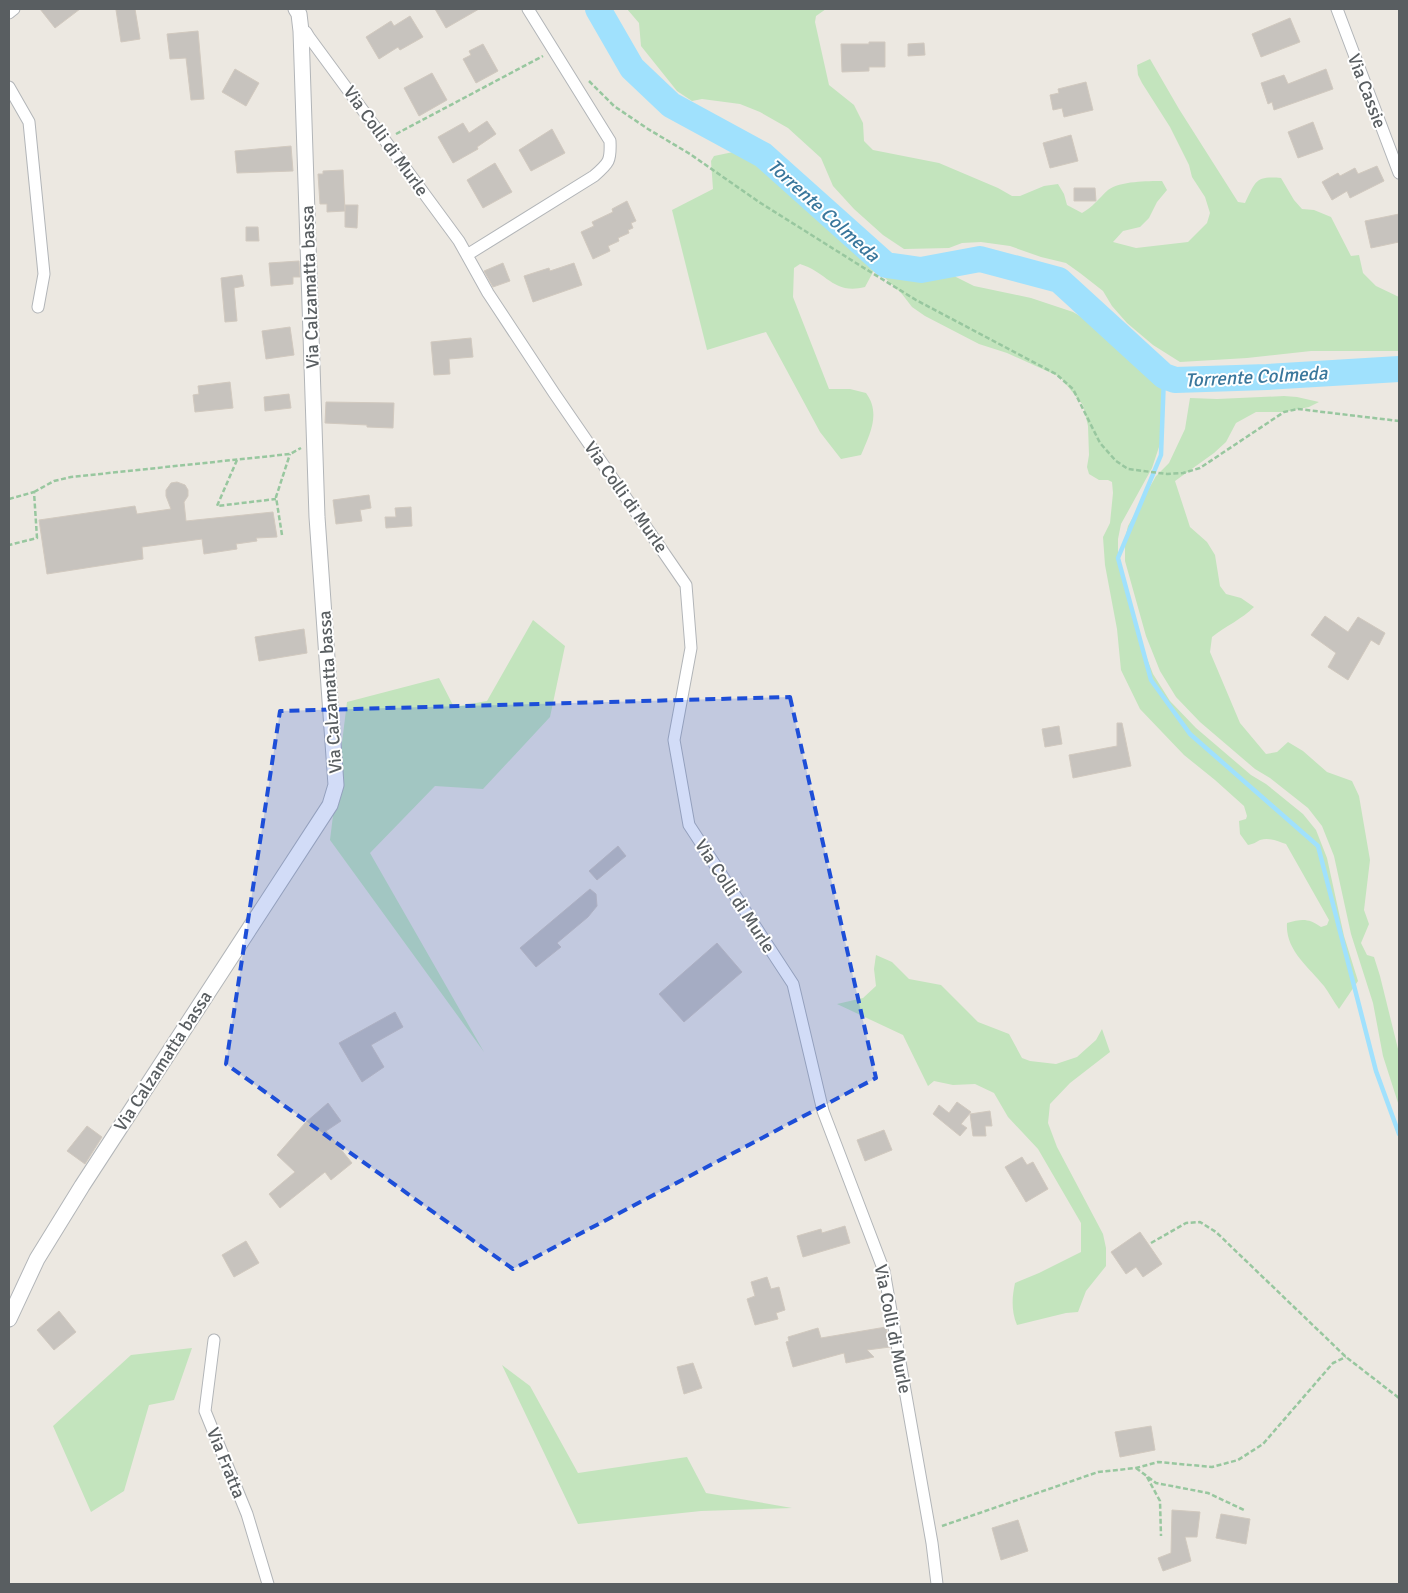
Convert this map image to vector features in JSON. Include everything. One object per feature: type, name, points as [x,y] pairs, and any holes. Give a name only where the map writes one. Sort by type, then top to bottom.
[{"type":"street","points":[[9,13],[14,9]]},
{"type":"street","name":"Via Calzamatta bassa","points":[[9,1319],[37,1259],[82,1186],[330,805],[336,785],[317,517],[301,31],[299,14],[296,9]]},
{"type":"street","points":[[467,255],[594,176],[604,167],[610,157],[610,141],[528,9]]},
{"type":"street","name":"Via Cassie","points":[[1337,9],[1399,173]]},
{"type":"street","name":"Via Colli di Murle","points":[[301,31],[306,32],[459,241],[488,293],[686,586],[692,648],[674,740],[689,825],[793,984],[824,1111],[884,1271],[930,1530],[937,1584]]},
{"type":"street","points":[[9,87],[28,122],[44,274],[38,307]]},
{"type":"street","name":"Via Fratta","points":[[214,1340],[205,1412],[247,1514],[268,1584]]},
{"type":"path","points":[[385,140],[553,51]]},
{"type":"path","points":[[583,75],[614,106],[690,154],[759,202],[916,300],[1056,374],[1074,389],[1100,443],[1116,461],[1128,468],[1167,474],[1183,473],[1200,468],[1284,412],[1298,409],[1399,421]]},
{"type":"path","points":[[9,499],[34,492],[54,481],[71,477],[290,454],[315,439]]},
{"type":"path","points":[[282,535],[276,499],[290,454]]},
{"type":"path","points":[[237,460],[217,506],[276,499]]},
{"type":"path","points":[[9,545],[38,538],[34,492]]},
{"type":"path","points":[[1151,1242],[1186,1223],[1200,1222],[1216,1232],[1346,1357],[1399,1398]]},
{"type":"path","points":[[930,1530],[1098,1472],[1136,1468],[1158,1462],[1212,1467],[1238,1460],[1263,1444],[1333,1363],[1346,1357]]},
{"type":"path","points":[[1136,1468],[1156,1483],[1208,1493],[1244,1510]]},
{"type":"path","points":[[1147,1476],[1160,1501],[1161,1536]]},
{"type":"highlighted area","points":[[790,697],[876,1078],[513,1269],[226,1064],[280,711]]},
{"type":"green space","points":[[627,9],[826,9],[816,16],[815,22],[829,85],[854,105],[863,123],[864,141],[873,150],[939,163],[998,188],[1012,196],[1020,196],[1044,186],[1058,184],[1064,194],[1067,205],[1082,213],[1113,187],[1134,182],[1162,181],[1167,190],[1157,202],[1149,218],[1140,227],[1123,231],[1113,242],[1136,248],[1188,242],[1207,223],[1210,213],[1205,197],[1192,177],[1189,165],[1170,127],[1138,75],[1137,65],[1150,59],[1179,109],[1238,202],[1245,203],[1254,185],[1261,179],[1281,178],[1294,200],[1302,209],[1314,210],[1331,217],[1351,256],[1359,255],[1363,273],[1376,286],[1399,297],[1399,351],[1311,351],[1247,358],[1180,362],[1153,345],[1127,323],[1112,306],[1103,291],[1066,263],[1041,257],[1010,246],[981,242],[962,243],[949,248],[904,249],[883,235],[854,209],[833,186],[821,158],[788,128],[760,112],[740,104],[702,99],[692,101],[677,91],[641,46],[639,23]]},
{"type":"green space","points":[[748,141],[785,171],[817,202],[858,225],[878,242],[880,259],[865,287],[845,288],[800,264],[794,268],[793,297],[829,389],[850,389],[866,393],[873,408],[872,424],[861,455],[841,459],[820,432],[766,332],[707,350],[672,210],[713,189],[711,161],[714,156],[748,151]]},
{"type":"green space","points":[[888,261],[902,264],[939,261],[956,277],[974,286],[1031,298],[1073,312],[1114,336],[1126,334],[1164,370],[1165,403],[1160,444],[1152,468],[1121,524],[1118,539],[1118,562],[1139,638],[1153,674],[1170,701],[1196,728],[1251,775],[1266,784],[1303,814],[1316,830],[1327,858],[1344,936],[1358,981],[1339,1009],[1324,986],[1299,958],[1287,933],[1287,923],[1305,920],[1321,927],[1327,925],[1329,920],[1286,844],[1267,839],[1248,845],[1240,834],[1239,821],[1246,819],[1247,816],[1244,806],[1184,755],[1140,709],[1121,670],[1117,629],[1105,565],[1103,537],[1110,523],[1113,493],[1112,482],[1099,480],[1089,474],[1087,467],[1089,455],[1088,426],[1083,405],[1060,377],[1007,353],[979,344],[925,316],[912,307],[902,294],[884,277]]},
{"type":"green space","points":[[1284,396],[1319,402],[1309,407],[1284,412],[1256,412],[1236,423],[1226,442],[1175,481],[1190,527],[1207,542],[1215,555],[1220,586],[1226,594],[1241,598],[1254,607],[1212,637],[1210,652],[1240,723],[1266,754],[1277,752],[1288,742],[1303,751],[1327,772],[1352,781],[1359,796],[1370,860],[1364,910],[1369,924],[1361,943],[1367,955],[1374,957],[1399,1053],[1399,1106],[1383,1056],[1373,1003],[1351,934],[1334,856],[1322,826],[1308,808],[1270,778],[1255,769],[1200,722],[1176,697],[1160,671],[1146,636],[1125,561],[1125,539],[1128,526],[1156,476],[1169,463],[1185,429],[1190,398],[1217,399]]},
{"type":"green space","points":[[533,620],[565,646],[550,717],[483,789],[435,786],[370,853],[484,1052],[330,840],[347,702],[439,678],[454,707],[487,701]]},
{"type":"green space","points":[[876,955],[892,962],[909,979],[941,985],[978,1022],[1009,1034],[1022,1058],[1030,1061],[1056,1064],[1077,1057],[1096,1040],[1102,1029],[1110,1052],[1070,1083],[1050,1104],[1048,1123],[1057,1147],[1103,1234],[1106,1248],[1106,1266],[1086,1291],[1078,1312],[1066,1313],[1017,1325],[1013,1304],[1015,1283],[1081,1252],[1081,1223],[1038,1149],[1008,1117],[994,1093],[975,1084],[953,1085],[934,1081],[928,1086],[903,1035],[837,1004],[863,998],[876,986],[874,969]]},
{"type":"green space","points":[[192,1348],[174,1400],[149,1405],[124,1491],[91,1512],[53,1426],[131,1355]]},
{"type":"green space","points":[[502,1365],[530,1386],[578,1473],[687,1457],[706,1493],[792,1508],[701,1511],[578,1524]]},
{"type":"building","points":[[40,9],[80,9],[55,28]]},
{"type":"building","points":[[135,9],[140,39],[121,42],[116,10]]},
{"type":"building","points":[[435,9],[479,9],[446,28]]},
{"type":"building","points":[[410,16],[423,37],[400,50],[398,47],[379,59],[366,37],[391,21],[394,26]]},
{"type":"building","points":[[1290,18],[1300,42],[1261,57],[1252,34]]},
{"type":"building","points":[[198,31],[204,99],[191,100],[186,58],[170,59],[167,34]]},
{"type":"building","points":[[869,42],[885,42],[885,67],[869,67],[869,71],[842,72],[841,44],[869,44]]},
{"type":"building","points":[[924,43],[925,55],[908,56],[908,44]]},
{"type":"building","points":[[483,44],[498,71],[476,83],[463,59],[471,55],[469,51]]},
{"type":"building","points":[[235,69],[259,83],[246,106],[222,92]]},
{"type":"building","points":[[1326,69],[1333,89],[1274,110],[1272,102],[1268,104],[1261,83],[1284,75],[1288,84]]},
{"type":"building","points":[[432,73],[447,100],[419,116],[404,88]]},
{"type":"building","points":[[1086,82],[1093,110],[1064,117],[1062,108],[1053,110],[1050,95],[1059,93],[1058,89]]},
{"type":"building","points":[[487,121],[496,134],[477,147],[478,149],[453,163],[438,137],[463,123],[469,133]]},
{"type":"building","points":[[1313,122],[1323,149],[1298,158],[1288,132]]},
{"type":"building","points":[[552,129],[565,153],[531,171],[519,150]]},
{"type":"building","points":[[1071,135],[1078,161],[1050,168],[1043,143]]},
{"type":"building","points":[[291,146],[293,171],[237,173],[235,151]]},
{"type":"building","points":[[495,163],[512,192],[483,208],[467,180]]},
{"type":"building","points":[[1377,166],[1384,181],[1350,198],[1347,191],[1332,200],[1322,182],[1338,173],[1340,176],[1355,168],[1358,174]]},
{"type":"building","points":[[343,170],[345,211],[327,212],[327,204],[320,204],[318,174],[323,174],[323,171]]},
{"type":"building","points":[[1074,188],[1095,188],[1096,201],[1074,201]]},
{"type":"building","points":[[627,201],[636,221],[631,223],[633,228],[628,230],[629,233],[618,238],[619,241],[608,246],[610,251],[593,259],[581,232],[594,226],[592,222],[613,212],[612,209]]},
{"type":"building","points":[[345,205],[358,205],[357,228],[345,227]]},
{"type":"building","points":[[1399,214],[1399,242],[1371,248],[1365,221]]},
{"type":"building","points":[[246,227],[258,227],[259,241],[246,241]]},
{"type":"building","points":[[299,261],[300,277],[293,277],[293,284],[271,286],[269,263]]},
{"type":"building","points":[[503,263],[510,281],[493,287],[484,271]]},
{"type":"building","points":[[574,263],[582,285],[533,302],[524,276],[549,268],[550,271]]},
{"type":"building","points":[[242,275],[244,286],[234,288],[237,321],[225,322],[221,278]]},
{"type":"building","points":[[290,327],[294,355],[266,359],[262,331]]},
{"type":"building","points":[[471,338],[473,357],[449,359],[450,374],[434,375],[431,342]]},
{"type":"building","points":[[230,382],[233,408],[195,412],[193,395],[199,394],[198,386]]},
{"type":"building","points":[[289,394],[291,408],[265,411],[264,397]]},
{"type":"building","points":[[326,402],[394,403],[393,428],[325,423]]},
{"type":"building","points":[[177,482],[185,485],[188,490],[188,496],[184,502],[186,521],[273,512],[277,537],[256,538],[257,541],[236,544],[237,549],[204,554],[202,539],[142,547],[143,559],[47,574],[39,520],[135,506],[137,514],[171,509],[166,496],[166,490],[171,483]]},
{"type":"building","points":[[369,495],[371,508],[360,510],[362,521],[336,524],[333,500]]},
{"type":"building","points":[[411,507],[412,526],[386,528],[385,517],[396,517],[395,508]]},
{"type":"building","points":[[1325,616],[1348,632],[1358,617],[1385,633],[1379,645],[1371,640],[1348,680],[1328,667],[1336,653],[1311,635]]},
{"type":"building","points":[[304,629],[307,653],[259,661],[255,637]]},
{"type":"building","points":[[1117,723],[1122,723],[1131,766],[1073,778],[1069,755],[1117,746]]},
{"type":"building","points":[[1059,726],[1062,744],[1045,747],[1042,729]]},
{"type":"building","points":[[618,846],[626,856],[597,880],[589,871]]},
{"type":"building","points":[[590,889],[596,894],[597,906],[588,917],[557,943],[561,947],[536,967],[520,948]]},
{"type":"building","points":[[717,943],[742,972],[684,1022],[659,994]]},
{"type":"building","points":[[395,1012],[403,1027],[371,1045],[384,1067],[362,1082],[339,1043]]},
{"type":"building","points":[[957,1102],[971,1112],[961,1124],[967,1128],[960,1136],[933,1114],[939,1105],[949,1113]]},
{"type":"building","points":[[328,1103],[341,1121],[326,1131],[352,1163],[331,1180],[325,1172],[280,1208],[269,1194],[295,1172],[277,1155],[305,1123]]},
{"type":"building","points":[[990,1111],[992,1126],[985,1126],[986,1136],[973,1136],[970,1114]]},
{"type":"building","points":[[87,1126],[102,1137],[85,1164],[67,1151]]},
{"type":"building","points":[[884,1130],[892,1150],[865,1161],[857,1140]]},
{"type":"building","points":[[1022,1157],[1027,1165],[1033,1162],[1048,1189],[1026,1202],[1005,1167]]},
{"type":"building","points":[[845,1226],[850,1243],[803,1257],[797,1236],[821,1229],[822,1233]]},
{"type":"building","points":[[1140,1232],[1162,1264],[1143,1277],[1136,1267],[1126,1274],[1111,1252]]},
{"type":"building","points":[[246,1241],[259,1263],[234,1277],[222,1255]]},
{"type":"building","points":[[767,1277],[771,1289],[779,1287],[785,1310],[776,1313],[778,1319],[755,1325],[747,1299],[755,1296],[751,1282]]},
{"type":"building","points":[[59,1311],[76,1332],[54,1350],[37,1330]]},
{"type":"building","points":[[886,1327],[890,1347],[867,1350],[874,1357],[846,1363],[844,1353],[793,1367],[786,1342],[789,1341],[788,1337],[818,1328],[821,1338]]},
{"type":"building","points":[[693,1363],[702,1388],[684,1394],[677,1367]]},
{"type":"building","points":[[1151,1426],[1155,1450],[1120,1457],[1115,1432]]},
{"type":"building","points":[[1172,1510],[1200,1512],[1197,1537],[1185,1537],[1191,1561],[1163,1571],[1158,1558],[1171,1553]]},
{"type":"building","points":[[1221,1514],[1250,1519],[1246,1544],[1216,1538]]},
{"type":"building","points":[[1018,1520],[1028,1551],[1001,1560],[992,1528]]},
{"type":"waterway","name":"Torrente Colmeda","points":[[598,9],[632,68],[671,105],[763,155],[886,265],[921,270],[980,259],[1059,280],[1164,376],[1175,380],[1267,377],[1399,369]]},
{"type":"waterway","points":[[1164,376],[1161,455],[1118,558],[1151,680],[1190,734],[1318,846],[1376,1071],[1399,1134]]}]
